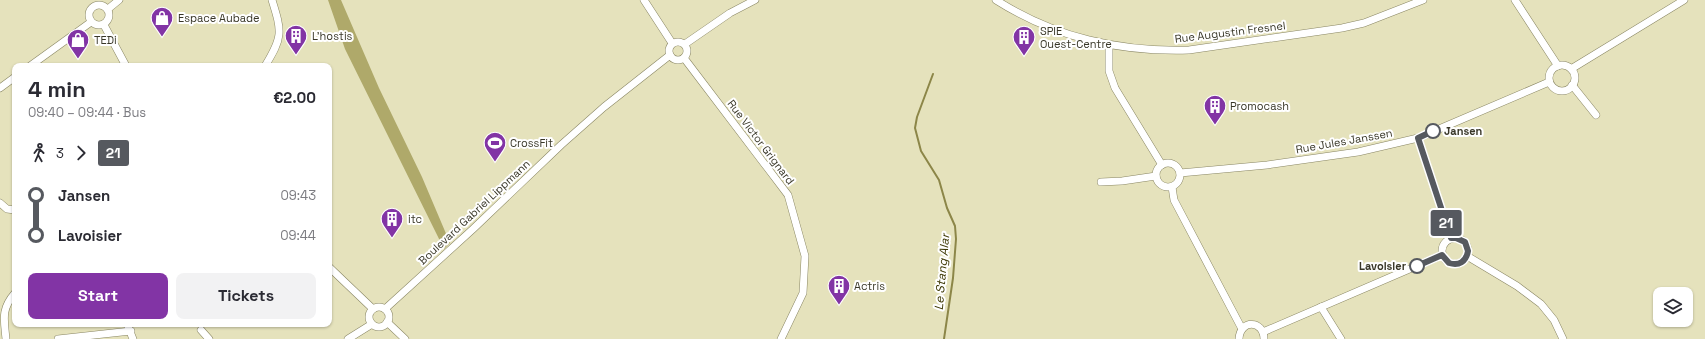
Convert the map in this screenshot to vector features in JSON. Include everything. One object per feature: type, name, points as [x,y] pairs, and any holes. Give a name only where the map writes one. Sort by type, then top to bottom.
[{"type":"street","points":[[108,9],[119,0]]},
{"type":"street","points":[[267,63],[275,51],[280,35],[272,0]]},
{"type":"street","points":[[644,0],[672,43]]},
{"type":"street","points":[[685,44],[730,13],[755,0]]},
{"type":"street","name":"Rue Augustin Fresnel","points":[[996,0],[1015,12],[1038,23],[1074,36],[1109,45],[1145,50],[1189,50],[1317,33],[1364,23],[1423,0]]},
{"type":"street","points":[[1515,0],[1558,66]]},
{"type":"street","points":[[1571,69],[1684,0]]},
{"type":"street","points":[[95,3],[103,5],[108,9],[110,16],[109,20],[104,25],[97,26],[91,22],[89,17],[90,11],[95,3]]},
{"type":"street","points":[[34,63],[91,22]]},
{"type":"street","points":[[104,25],[124,63]]},
{"type":"street","points":[[678,41],[685,44],[687,53],[684,58],[674,60],[668,50],[672,43],[678,41]]},
{"type":"street","points":[[1109,45],[1109,71],[1115,88],[1162,165]]},
{"type":"street","name":"Boulevard Gabriel Lippmann","points":[[385,309],[474,229],[561,145],[604,107],[670,55]]},
{"type":"street","name":"Rue Victor Grignard","points":[[684,58],[788,195],[805,256],[803,293],[781,339]]},
{"type":"street","points":[[1563,65],[1571,69],[1574,79],[1572,85],[1569,88],[1560,91],[1555,89],[1549,82],[1549,75],[1551,71],[1558,66],[1563,65]]},
{"type":"street","points":[[0,88],[12,79]]},
{"type":"street","name":"Rue Jules Janssen","points":[[1180,174],[1267,166],[1358,152],[1418,138],[1549,82]]},
{"type":"street","points":[[1572,85],[1596,115]]},
{"type":"street","points":[[1418,138],[1451,238]]},
{"type":"street","points":[[1171,164],[1178,169],[1180,174],[1176,184],[1172,187],[1159,184],[1156,176],[1162,165],[1171,164]]},
{"type":"street","points":[[1101,182],[1122,181],[1156,176]]},
{"type":"street","points":[[1172,187],[1174,200],[1242,329]]},
{"type":"street","points":[[0,203],[7,209],[12,210]]},
{"type":"street","points":[[1451,238],[1456,238],[1465,242],[1468,251],[1467,256],[1460,264],[1454,264],[1444,260],[1442,255],[1443,244],[1451,238]]},
{"type":"street","points":[[1239,339],[1242,329],[1247,325],[1253,324],[1259,327],[1264,335],[1321,307],[1442,255]]},
{"type":"street","points":[[1467,256],[1517,286],[1541,304],[1554,320],[1562,339]]},
{"type":"street","points":[[332,270],[373,309]]},
{"type":"street","points":[[6,339],[4,314],[8,302],[12,297]]},
{"type":"street","points":[[372,324],[369,316],[373,309],[379,307],[385,309],[388,316],[387,322]]},
{"type":"street","points":[[1321,307],[1341,339]]},
{"type":"street","points":[[372,324],[378,326],[387,322]]},
{"type":"street","points":[[387,322],[405,339]]},
{"type":"street","points":[[348,339],[372,324]]},
{"type":"street","points":[[128,327],[133,339]]},
{"type":"street","points":[[201,330],[209,339]]},
{"type":"street","points":[[59,339],[130,331]]},
{"type":"shaded area","points":[[328,0],[341,0],[379,88],[422,177],[450,243],[444,249],[345,49]]},
{"type":"waterway","name":"Le Stang Alar","points":[[933,74],[917,117],[915,128],[921,151],[939,180],[947,208],[955,226],[956,239],[953,278],[944,339]]},
{"type":"bus line","name":"21","points":[[1417,266],[1442,255],[1444,260],[1449,263],[1460,264],[1464,261],[1468,251],[1465,242],[1461,239],[1451,238],[1418,138],[1433,131]]},
{"type":"place","name":"Espace Aubade","points":[[162,38]]},
{"type":"place","name":"L'hostis","points":[[296,56]]},
{"type":"place","name":"SPIE Ouest-Centre","points":[[1024,56]]},
{"type":"place","name":"TEDi","points":[[78,60]]},
{"type":"place","name":"Promocash","points":[[1215,126]]},
{"type":"place","name":"Jansen","points":[[1433,131]]},
{"type":"place","name":"CrossFit","points":[[495,162]]},
{"type":"place","name":"itc","points":[[392,238]]},
{"type":"place","name":"Lavoisier","points":[[1417,266]]},
{"type":"place","name":"Actris","points":[[839,306]]}]
